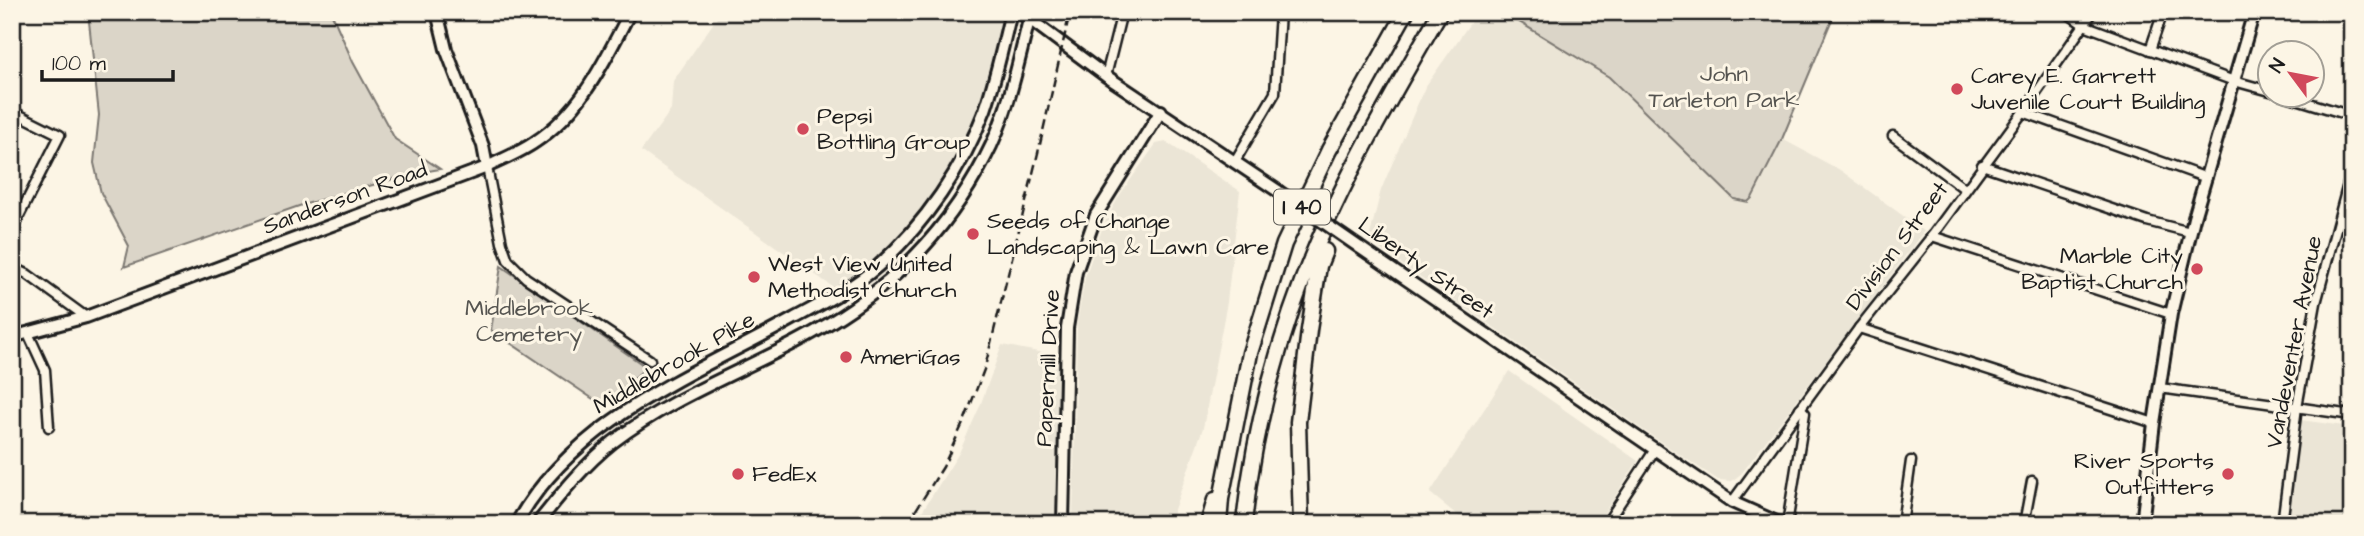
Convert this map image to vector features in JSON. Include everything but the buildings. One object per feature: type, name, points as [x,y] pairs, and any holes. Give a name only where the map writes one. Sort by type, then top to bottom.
[{"type":"highway","name":"I 40","points":[[1219,524],[1221,499],[1250,353],[1284,244],[1329,150],[1406,12]]},
{"type":"highway","name":"I 40","points":[[1244,524],[1262,415],[1288,323],[1318,243],[1360,156],[1440,12]]},
{"type":"highway","points":[[1301,524],[1298,422],[1319,266],[1360,156]]},
{"type":"highway","points":[[1208,524],[1237,417]]},
{"type":"street","points":[[437,12],[446,49],[484,146],[502,243],[508,260],[526,278],[650,360]]},
{"type":"street","name":"Sanderson Road","points":[[12,337],[86,317],[487,167],[533,144],[567,115],[585,93],[630,12]]},
{"type":"street","name":"Middlebrook Pike","points":[[516,524],[547,481],[601,428],[653,394],[842,293],[878,267],[908,237],[947,186],[970,145],[985,109],[1011,12]]},
{"type":"street","points":[[1106,76],[1122,12]]},
{"type":"street","points":[[1235,161],[1275,93],[1280,12]]},
{"type":"street","points":[[2066,12],[2084,25],[2256,88]]},
{"type":"street","name":"Division Street","points":[[1732,502],[1802,410],[1859,328],[2024,112],[2093,12]]},
{"type":"street","points":[[2150,50],[2163,12]]},
{"type":"street","points":[[2142,524],[2171,314],[2190,232],[2254,12]]},
{"type":"street","name":"Middlebrook Pike","points":[[537,524],[566,488],[612,443],[711,384],[852,309],[895,276],[927,244],[974,179],[998,129],[1008,103],[1027,15]]},
{"type":"street","name":"Liberty Street","points":[[1027,15],[1106,76],[1235,161],[1654,451],[1732,502],[1781,524]]},
{"type":"street","points":[[2326,108],[2352,116]]},
{"type":"street","points":[[12,111],[60,135],[12,230]]},
{"type":"street","name":"Papermill Drive","points":[[1063,524],[1067,328],[1076,272],[1096,215],[1161,111]]},
{"type":"street","points":[[2024,112],[2207,178]]},
{"type":"street","points":[[1893,136],[1965,189]]},
{"type":"street","points":[[1982,165],[2147,221],[2190,232]]},
{"type":"street","name":"Vandeventer Avenue","points":[[2282,524],[2297,407],[2316,303],[2352,169]]},
{"type":"street","points":[[1931,236],[2171,314]]},
{"type":"street","points":[[12,267],[27,274],[86,317]]},
{"type":"street","points":[[1859,328],[2154,423]]},
{"type":"street","points":[[28,333],[44,370],[48,427]]},
{"type":"street","points":[[2160,388],[2352,415]]},
{"type":"street","points":[[1787,524],[1802,410]]},
{"type":"street","points":[[1606,524],[1654,451]]},
{"type":"street","points":[[1902,524],[1911,461]]},
{"type":"street","points":[[2024,524],[2032,481]]},
{"type":"shaded area","points":[[721,12],[999,12],[1001,30],[981,105],[943,184],[885,252],[837,290],[641,151],[671,110],[673,81]]},
{"type":"shaded area","points":[[1485,12],[1503,12],[1609,77],[1734,199],[1752,198],[1782,139],[1840,170],[1924,231],[1742,473],[1732,481],[1718,480],[1371,243],[1369,239],[1381,190],[1425,87],[1473,19]]},
{"type":"shaded area","points":[[1166,142],[1240,191],[1227,302],[1203,428],[1171,518],[1073,515],[1077,323],[1085,277],[1103,226],[1119,196],[1156,144]]},
{"type":"shaded area","points":[[1002,345],[1060,356],[1056,524],[914,524],[959,453],[980,406]]},
{"type":"shaded area","points":[[1509,371],[1638,461],[1597,524],[1468,524],[1430,493]]},
{"type":"shaded area","points":[[2300,420],[2352,427],[2352,524],[2287,524]]},
{"type":"green space","points":[[88,12],[331,12],[353,62],[395,139],[440,169],[411,174],[299,206],[124,267],[129,246],[101,193],[94,163],[99,115]]},
{"type":"green space","name":"John Tarleton Park","points":[[1503,12],[1835,12],[1782,139],[1748,202],[1734,199],[1609,77]]},
{"type":"green space","name":"Middlebrook Cemetery","points":[[501,266],[646,367],[605,407],[491,330]]},
{"type":"railway","points":[[907,524],[943,467],[985,367],[1070,12]]},
{"type":"place","name":"Carey E. Garrett Juvenile Court Building","points":[[1957,89]]},
{"type":"place","name":"Pepsi Bottling Group","points":[[803,129]]},
{"type":"place","name":"Seeds of Change Landscaping & Lawn Care","points":[[973,234]]},
{"type":"place","name":"Marble City Baptist Church","points":[[2197,269]]},
{"type":"place","name":"West View United Methodist Church","points":[[754,277]]},
{"type":"place","name":"AmeriGas","points":[[846,357]]},
{"type":"place","name":"FedEx","points":[[738,474]]},
{"type":"place","name":"River Sports Outfitters","points":[[2228,474]]}]
